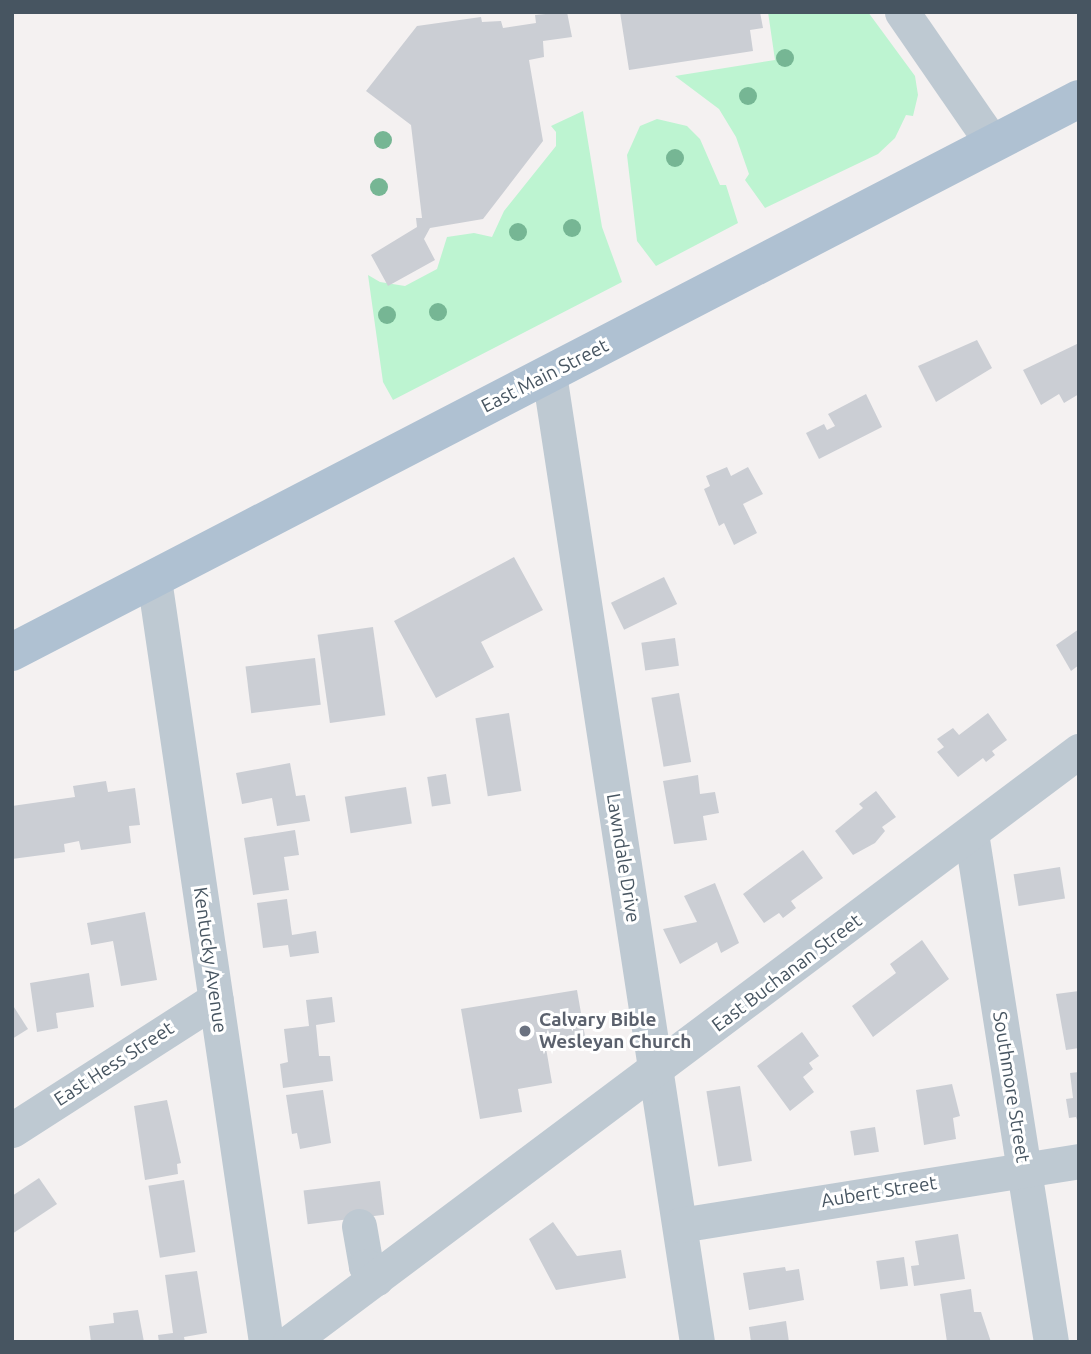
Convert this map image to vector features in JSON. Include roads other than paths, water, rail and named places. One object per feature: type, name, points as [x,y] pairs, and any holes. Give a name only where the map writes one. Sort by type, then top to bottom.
[{"type":"main road","name":"East Main Street","points":[[12,652],[1079,99]]},
{"type":"street","points":[[902,12],[993,144]]},
{"type":"street","name":"Lawndale Drive","points":[[549,374],[697,1342]]},
{"type":"street","name":"Kentucky Avenue","points":[[154,579],[265,1342]]},
{"type":"street","name":"East Buchanan Street","points":[[290,1342],[656,1071],[1079,751]]},
{"type":"street","name":"Southmore Street","points":[[971,833],[1051,1342]]},
{"type":"street","name":"East Hess Street","points":[[12,1130],[216,999]]},
{"type":"street","name":"Aubert Street","points":[[680,1225],[1079,1161]]},
{"type":"street","points":[[359,1226],[366,1266],[376,1279]]},
{"type":"place","name":"Calvary Bible Wesleyan Church","points":[[525,1031]]}]
